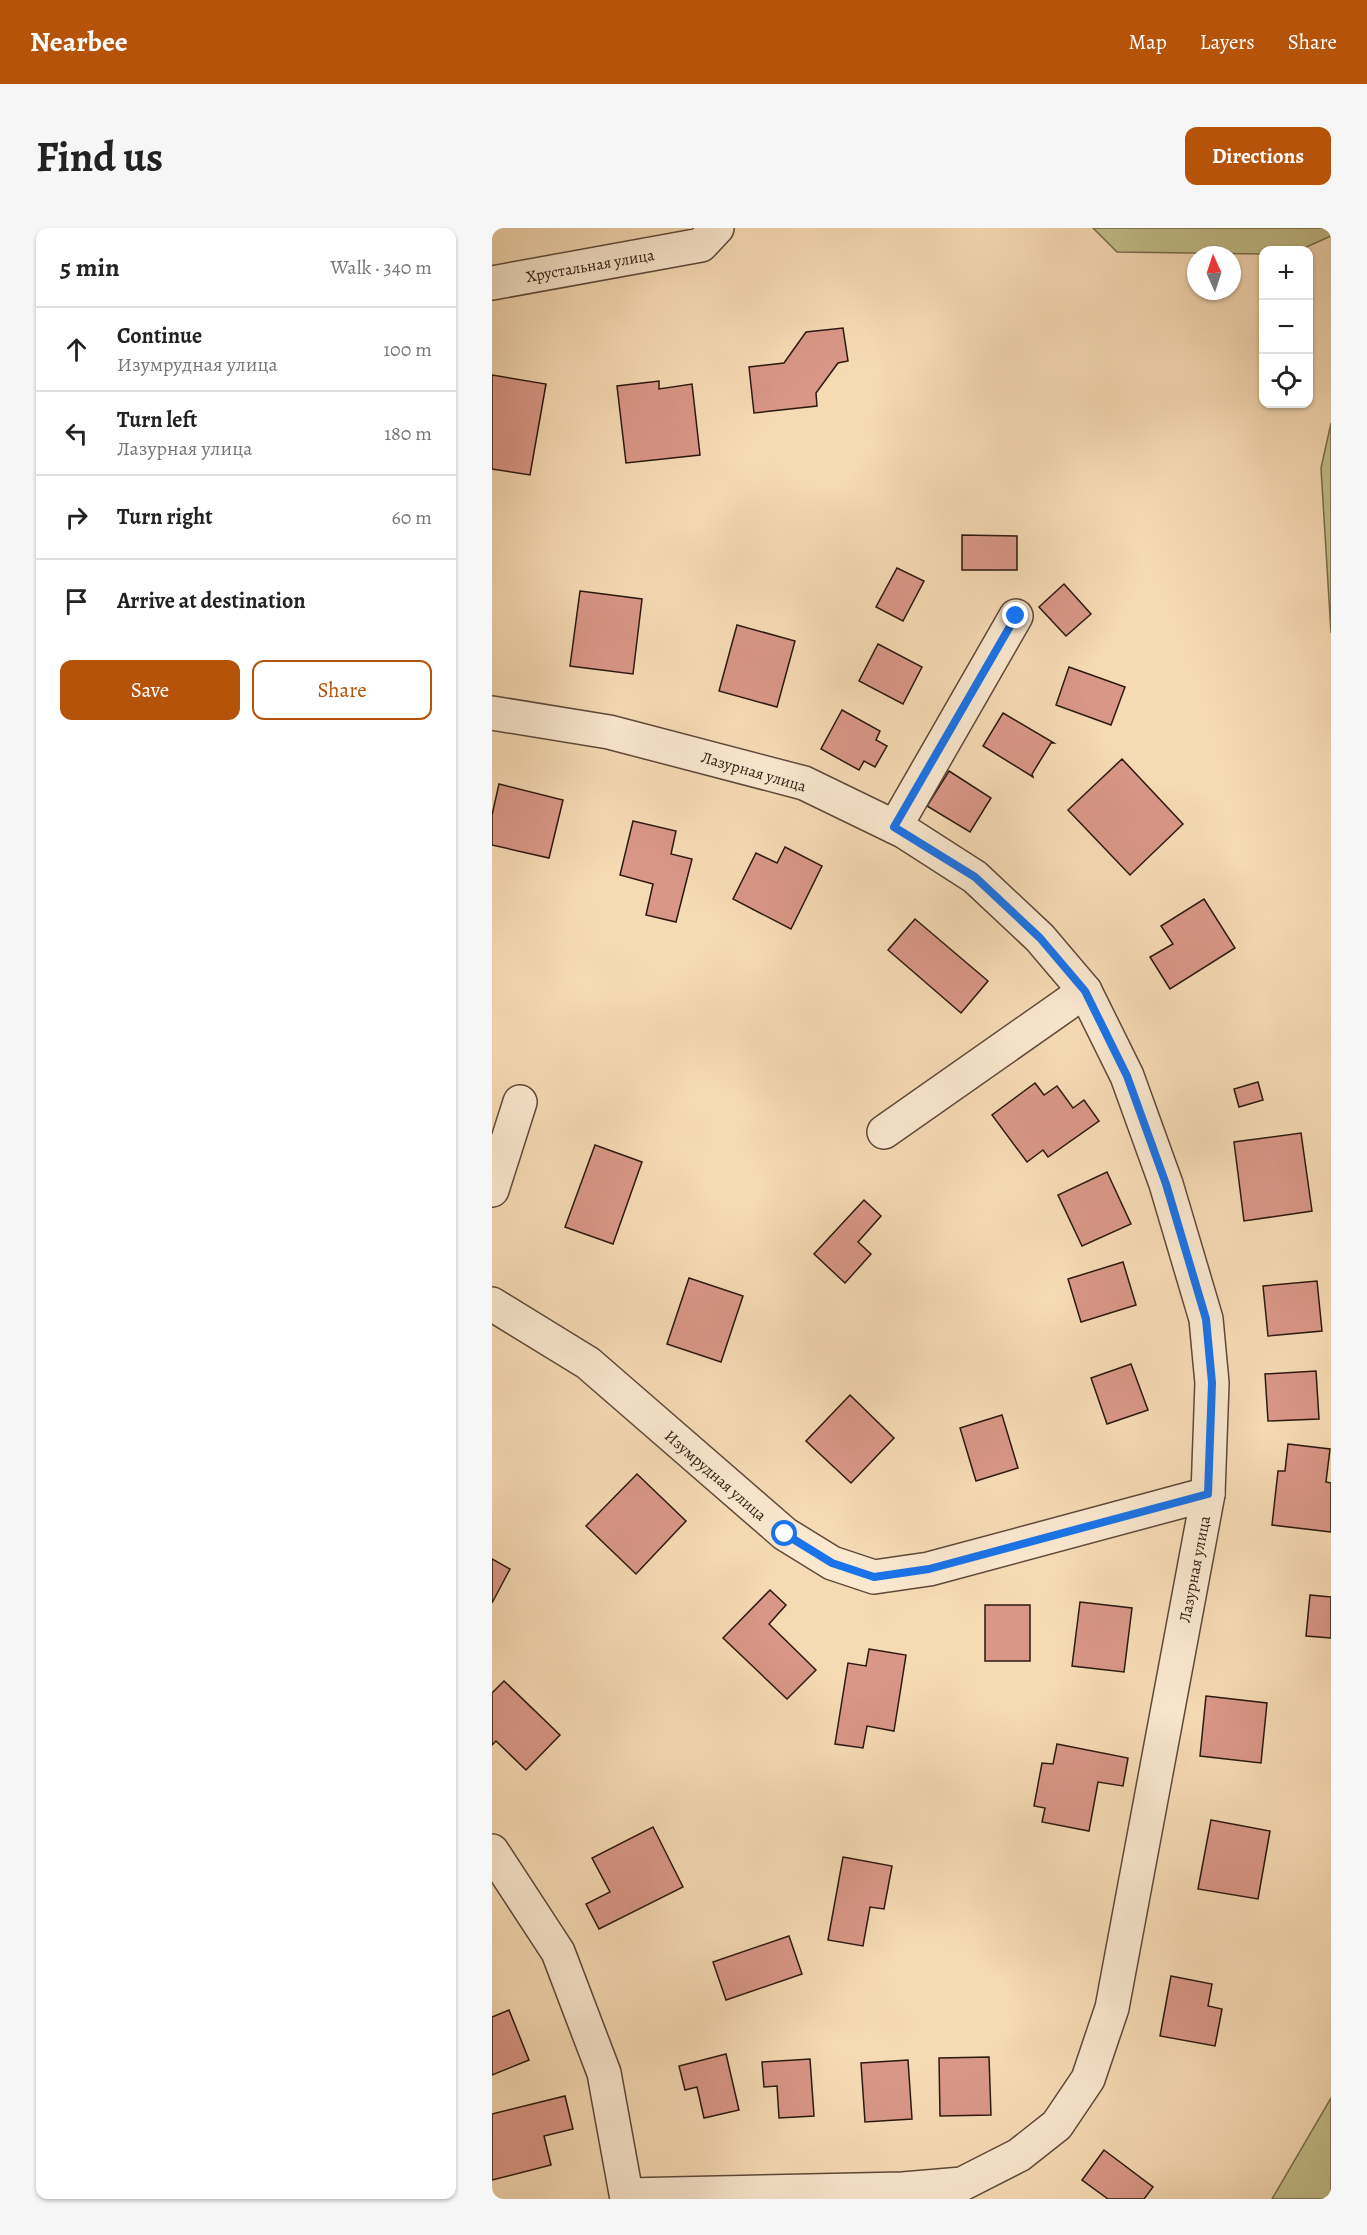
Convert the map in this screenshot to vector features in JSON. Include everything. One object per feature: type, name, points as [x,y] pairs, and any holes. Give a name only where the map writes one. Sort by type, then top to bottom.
[{"type":"street","name":"Хрустальная улица","points":[[492,283],[701,244],[717,228]]},
{"type":"street","points":[[894,827],[1016,616]]},
{"type":"street","name":"Лазурная улица","points":[[492,713],[609,732],[804,783],[894,827],[975,877],[1040,938],[1085,991],[1127,1076],[1166,1184],[1206,1319],[1212,1383],[1208,1494],[1112,2008],[1088,2079],[1057,2125],[1019,2155],[962,2184],[903,2189],[627,2197]]},
{"type":"street","points":[[884,1132],[1085,991]]},
{"type":"street","points":[[492,1190],[520,1102]]},
{"type":"street","name":"Изумрудная улица","points":[[492,1304],[588,1363],[785,1534],[832,1563],[874,1577],[929,1569],[1208,1494]]},
{"type":"street","points":[[492,1851],[558,1952],[604,2073],[627,2197]]},
{"type":"shaded area","points":[[1093,228],[1331,228],[1331,236],[1309,246],[1259,246],[1259,254],[1241,254],[1241,246],[1187,246],[1187,253],[1117,252]]},
{"type":"shaded area","points":[[1331,423],[1331,633],[1321,468]]},
{"type":"shaded area","points":[[1331,2098],[1331,2199],[1272,2199]]},
{"type":"building","points":[[843,328],[848,361],[838,363],[816,393],[817,406],[754,413],[749,367],[784,363],[806,332]]},
{"type":"building","points":[[492,375],[546,384],[530,475],[492,469]]},
{"type":"building","points":[[659,381],[659,389],[692,384],[700,455],[626,463],[617,386]]},
{"type":"building","points":[[962,535],[1017,536],[1017,570],[962,570]]},
{"type":"building","points":[[897,568],[924,581],[903,621],[876,607]]},
{"type":"building","points":[[1064,584],[1091,614],[1066,636],[1039,607]]},
{"type":"building","points":[[580,591],[642,599],[633,674],[570,666]]},
{"type":"building","points":[[737,625],[795,641],[777,707],[719,691]]},
{"type":"building","points":[[878,644],[922,667],[903,704],[859,681]]},
{"type":"building","points":[[1069,667],[1125,687],[1111,725],[1056,705]]},
{"type":"building","points":[[842,710],[880,731],[876,740],[887,746],[875,767],[864,761],[859,770],[821,749]]},
{"type":"building","points":[[1003,713],[1054,743],[1051,743],[1032,774],[1033,777],[983,746]]},
{"type":"building","points":[[1122,759],[1183,824],[1130,875],[1068,810]]},
{"type":"building","points":[[949,771],[991,798],[970,832],[927,806]]},
{"type":"building","points":[[499,784],[563,800],[549,858],[492,845],[492,815]]},
{"type":"building","points":[[633,821],[676,831],[671,854],[692,859],[676,922],[646,915],[653,884],[620,875]]},
{"type":"building","points":[[785,847],[822,866],[791,929],[733,899],[756,853],[777,863]]},
{"type":"building","points":[[1204,899],[1235,948],[1170,989],[1150,957],[1173,944],[1161,926]]},
{"type":"building","points":[[915,919],[988,981],[961,1013],[888,950]]},
{"type":"building","points":[[1258,1082],[1263,1100],[1239,1107],[1234,1089]]},
{"type":"building","points":[[1035,1083],[1044,1095],[1057,1086],[1073,1108],[1084,1100],[1099,1121],[1048,1157],[1043,1150],[1027,1162],[992,1115]]},
{"type":"building","points":[[1301,1133],[1312,1211],[1244,1221],[1234,1142]]},
{"type":"building","points":[[595,1145],[642,1162],[613,1244],[565,1227]]},
{"type":"building","points":[[1107,1172],[1131,1224],[1082,1246],[1058,1195]]},
{"type":"building","points":[[864,1200],[881,1216],[858,1242],[871,1254],[845,1283],[814,1254]]},
{"type":"building","points":[[1123,1262],[1136,1305],[1081,1322],[1068,1279]]},
{"type":"building","points":[[689,1278],[743,1296],[721,1362],[667,1344]]},
{"type":"building","points":[[1317,1281],[1322,1331],[1268,1336],[1263,1286]]},
{"type":"building","points":[[1131,1364],[1148,1410],[1107,1424],[1091,1378]]},
{"type":"building","points":[[1316,1371],[1319,1419],[1268,1421],[1265,1374]]},
{"type":"building","points":[[850,1395],[894,1438],[851,1483],[806,1441]]},
{"type":"building","points":[[1002,1415],[1018,1468],[976,1481],[960,1428]]},
{"type":"building","points":[[1288,1444],[1330,1449],[1326,1482],[1331,1483],[1331,1532],[1272,1525],[1278,1471],[1285,1471]]},
{"type":"building","points":[[637,1474],[686,1521],[636,1574],[586,1526]]},
{"type":"building","points":[[492,1559],[510,1569],[492,1603]]},
{"type":"building","points":[[770,1590],[786,1605],[769,1624],[816,1670],[787,1699],[723,1638]]},
{"type":"building","points":[[1310,1595],[1331,1597],[1331,1638],[1306,1636]]},
{"type":"building","points":[[1080,1602],[1132,1608],[1124,1672],[1072,1666]]},
{"type":"building","points":[[985,1605],[1030,1605],[1030,1661],[985,1661]]},
{"type":"building","points":[[869,1649],[906,1655],[894,1731],[867,1726],[863,1748],[835,1744],[848,1663],[866,1666]]},
{"type":"building","points":[[504,1681],[560,1735],[526,1770],[496,1741],[492,1745],[492,1693]]},
{"type":"building","points":[[1206,1696],[1267,1703],[1261,1763],[1200,1756]]},
{"type":"building","points":[[1057,1744],[1128,1758],[1123,1786],[1098,1782],[1089,1831],[1042,1822],[1045,1808],[1034,1806],[1042,1763],[1053,1764]]},
{"type":"building","points":[[1211,1820],[1270,1831],[1258,1899],[1198,1889]]},
{"type":"building","points":[[653,1827],[683,1887],[599,1929],[586,1904],[610,1892],[592,1858]]},
{"type":"building","points":[[843,1857],[892,1866],[884,1909],[870,1907],[863,1946],[828,1940]]},
{"type":"building","points":[[789,1936],[802,1974],[726,2000],[713,1962]]},
{"type":"building","points":[[1171,1976],[1212,1984],[1208,2006],[1222,2009],[1215,2046],[1160,2036]]},
{"type":"building","points":[[509,2010],[529,2060],[492,2075],[492,2017]]},
{"type":"building","points":[[726,2054],[739,2110],[704,2118],[697,2087],[685,2090],[679,2066]]},
{"type":"building","points":[[989,2057],[991,2115],[940,2116],[939,2058]]},
{"type":"building","points":[[810,2059],[814,2116],[779,2118],[777,2086],[764,2087],[762,2062]]},
{"type":"building","points":[[908,2060],[912,2119],[865,2122],[861,2063]]},
{"type":"building","points":[[565,2096],[573,2129],[544,2136],[551,2165],[492,2180],[492,2114]]},
{"type":"building","points":[[1104,2150],[1153,2187],[1144,2199],[1108,2199],[1082,2180]]},
{"type":"route","points":[[785,1534],[832,1563],[874,1577],[929,1569],[1208,1494],[1212,1383],[1206,1319],[1166,1184],[1127,1076],[1085,991],[1040,938],[975,877],[894,827],[1016,616]]}]
